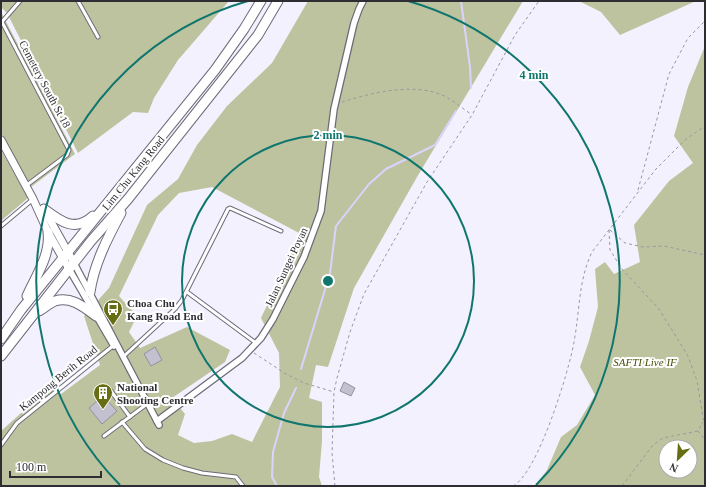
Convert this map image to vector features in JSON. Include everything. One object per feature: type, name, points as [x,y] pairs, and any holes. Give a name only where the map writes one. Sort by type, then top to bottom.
[{"type":"main road","name":"Lim Chu Kang Road","points":[[1,339],[20,310],[215,70],[244,29],[260,1]]},
{"type":"main road","name":"Lim Chu Kang Road","points":[[1,356],[91,241],[128,199],[258,35],[278,1]]},
{"type":"main road","points":[[90,292],[94,274],[110,234],[128,199]]},
{"type":"main road","points":[[44,209],[65,222],[79,224],[90,219],[107,203]]},
{"type":"main road","points":[[20,310],[44,261],[48,246],[48,232]]},
{"type":"main road","points":[[34,314],[55,301],[67,299],[83,305],[96,316]]},
{"type":"street","name":"Jalan Sungei Poyan","points":[[147,404],[158,423],[242,358],[256,343],[273,319],[304,257],[321,210],[335,104],[354,23],[359,8],[364,1]]},
{"type":"street","points":[[1,140],[33,199],[48,232],[90,292],[147,404]]},
{"type":"street","points":[[33,199],[44,209],[65,255]]},
{"type":"street","points":[[72,266],[96,316],[123,357]]},
{"type":"lane","points":[[2,23],[20,1]]},
{"type":"lane","points":[[78,1],[98,37]]},
{"type":"lane","name":"Cemetery South St 18","points":[[2,23],[69,150],[67,154],[26,186]]},
{"type":"lane","points":[[1,226],[33,199]]},
{"type":"lane","points":[[123,357],[175,309],[187,292],[228,209],[230,208],[281,231]]},
{"type":"lane","points":[[187,292],[256,343]]},
{"type":"lane","name":"Kampong Berih Road","points":[[1,445],[17,423],[114,345]]},
{"type":"lane","points":[[111,391],[130,417]]},
{"type":"lane","points":[[104,436],[147,404]]},
{"type":"lane","points":[[122,422],[145,449],[163,460],[183,468],[202,473],[236,477],[244,486]]},
{"type":"path","points":[[335,486],[332,453],[334,392],[350,332],[364,294],[427,182],[472,115],[515,35],[539,1]]},
{"type":"path","points":[[637,192],[669,74],[688,38],[705,21]]},
{"type":"path","points":[[335,104],[382,91],[414,90],[436,93],[449,99],[472,115]]},
{"type":"path","points":[[513,486],[518,483],[527,470],[551,422],[574,342],[581,286],[586,266],[592,252],[656,169],[686,139],[705,126]]},
{"type":"path","points":[[609,230],[625,243],[643,247],[664,246],[705,255]]},
{"type":"path","points":[[609,230],[610,250],[622,269],[659,309],[688,356],[697,381],[705,429]]},
{"type":"path","points":[[250,350],[286,374],[304,383],[334,392]]},
{"type":"path","points":[[698,431],[703,421]]},
{"type":"path","points":[[698,431],[705,440]]},
{"type":"path","points":[[622,486],[653,445],[663,438],[698,431]]},
{"type":"green space","points":[[1,1],[229,1],[178,60],[154,98],[148,113],[133,112],[78,153],[7,13],[1,7]]},
{"type":"green space","points":[[308,1],[523,1],[417,177],[354,288],[328,367],[316,365],[309,398],[322,402],[322,441],[319,477],[322,486],[1,486],[1,431],[49,388],[61,394],[100,365],[84,316],[109,288],[147,205],[178,179],[197,145],[227,106],[272,63]],"holes":[[[212,187],[301,234],[261,318],[279,353],[280,387],[252,442],[232,434],[212,441],[194,443],[178,435],[185,414],[172,398],[225,362],[230,350],[187,327],[140,348],[129,332],[137,316],[119,296],[158,215],[179,193]]]},
{"type":"green space","points":[[579,1],[696,1],[620,35],[601,12]]},
{"type":"green space","points":[[1,12],[75,154],[31,187],[1,133]]},
{"type":"green space","name":"SAFTI Live IF","points":[[705,46],[705,486],[535,486],[547,470],[561,437],[577,425],[595,395],[580,367],[598,307],[595,269],[605,262],[614,274],[640,262],[634,225],[669,181],[693,163],[674,136],[688,87]]},
{"type":"green space","points":[[1,150],[28,198],[1,221]]},
{"type":"building","points":[[155,347],[162,360],[151,366],[144,354]]},
{"type":"building","points":[[344,382],[355,388],[351,396],[340,391]]},
{"type":"building","name":"National Shooting Centre","points":[[103,396],[117,411],[102,424],[89,408]]},
{"type":"waterway","points":[[461,1],[470,67],[471,88]]},
{"type":"waterway","points":[[301,369],[330,273],[336,226],[369,184],[386,169],[435,145],[456,111]]},
{"type":"waterway","points":[[277,486],[272,477],[273,452],[284,413],[296,388]]},
{"type":"place","name":"Choa Chu Kang Road End","points":[[113,326]]},
{"type":"place","name":"National Shooting Centre","points":[[103,410]]}]
